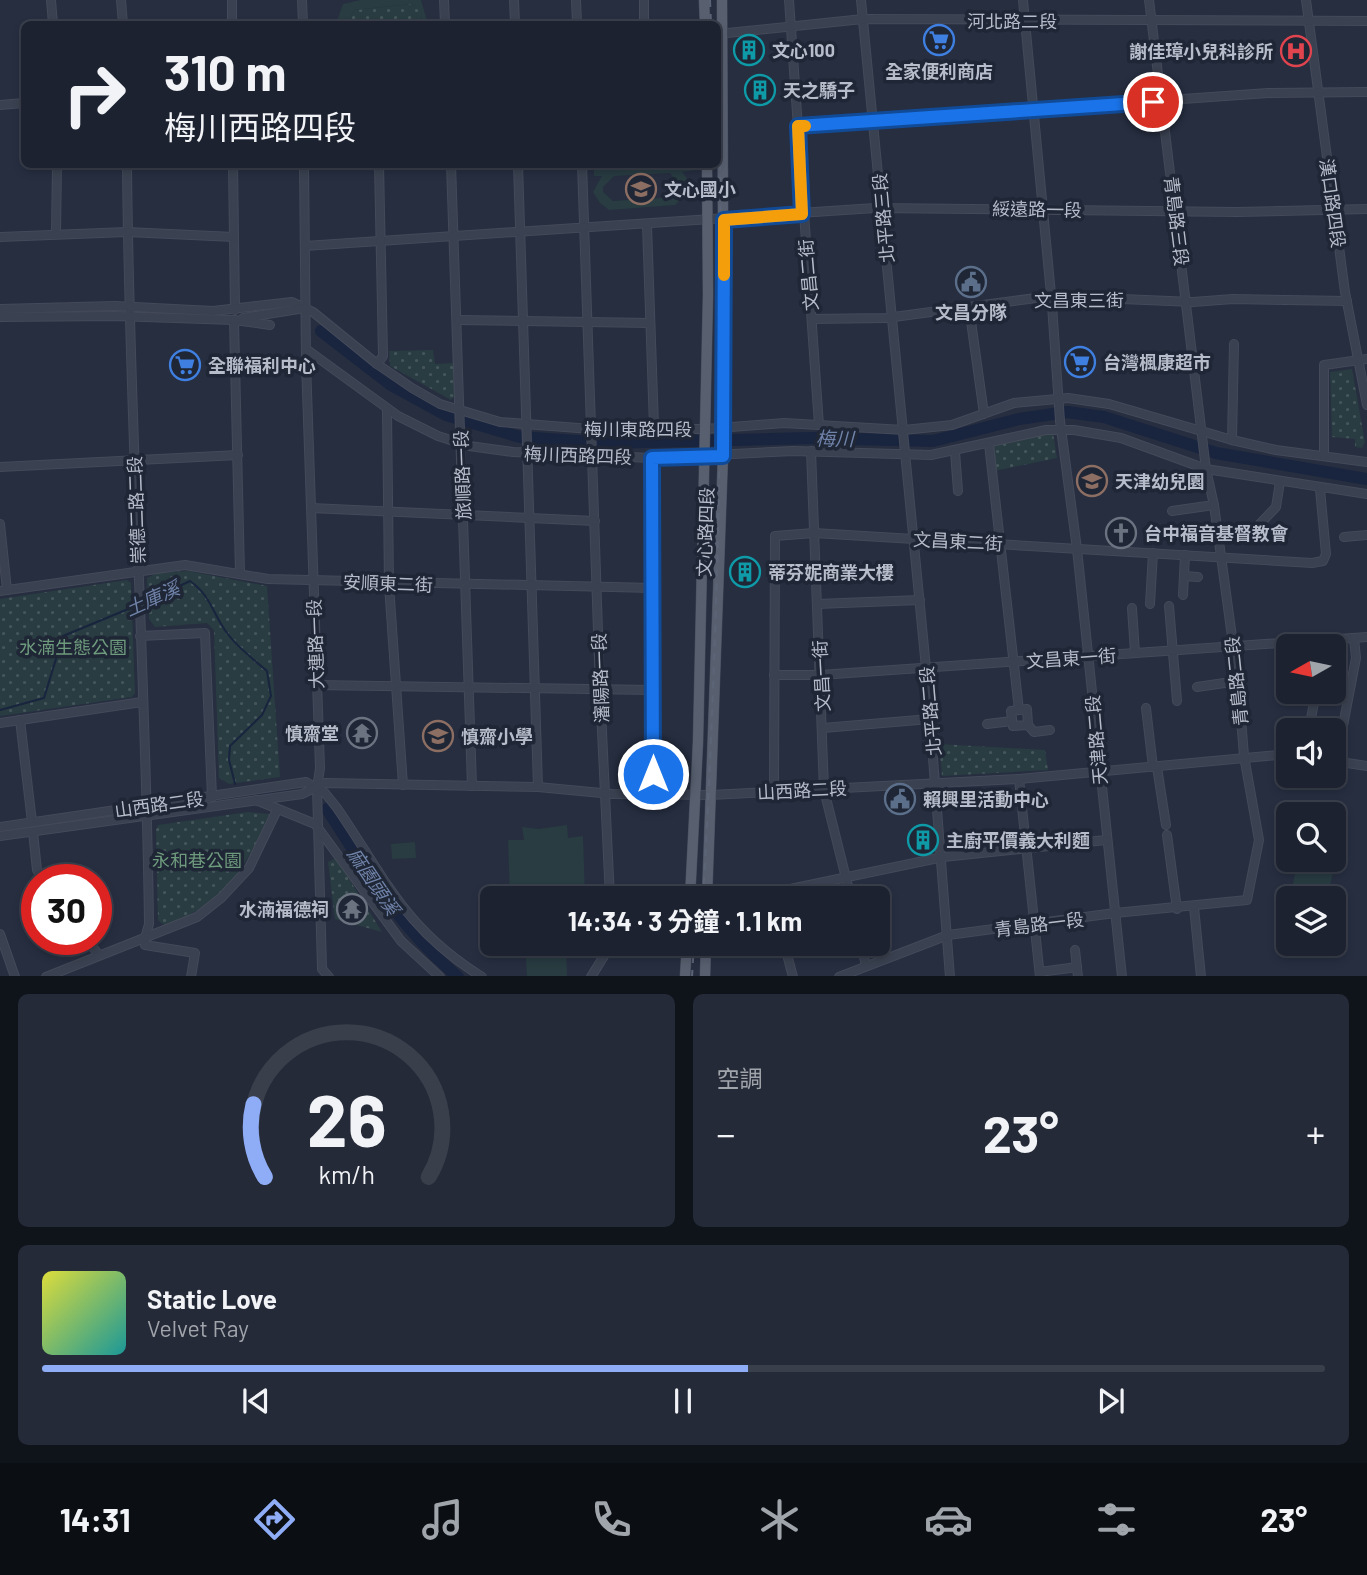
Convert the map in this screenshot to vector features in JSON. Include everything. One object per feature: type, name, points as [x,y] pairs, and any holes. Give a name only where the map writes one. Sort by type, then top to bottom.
[{"type":"main road","points":[[704,0],[705,21]]},
{"type":"main road","name":"文心路四段","points":[[721,21],[722,0]]},
{"type":"main road","name":"文心路四段","points":[[707,886],[724,428],[721,80]]},
{"type":"main road","name":"文心路四段","points":[[691,886],[697,794],[705,429],[707,168]]},
{"type":"main road","points":[[685,976],[686,956]]},
{"type":"main road","points":[[705,976],[706,956]]},
{"type":"street","points":[[51,0],[53,21]]},
{"type":"street","points":[[121,0],[123,21]]},
{"type":"street","points":[[232,0],[232,21]]},
{"type":"street","points":[[302,0],[303,21]]},
{"type":"street","points":[[444,0],[445,21]]},
{"type":"street","points":[[514,0],[515,21]]},
{"type":"street","points":[[576,0],[577,21]]},
{"type":"street","points":[[644,0],[644,21]]},
{"type":"street","name":"文昌二街","points":[[789,0],[802,214],[819,425]]},
{"type":"street","name":"北平路三段","points":[[862,0],[906,451]]},
{"type":"street","name":"天津路二段","points":[[1023,0],[1051,296],[1060,425],[1077,549],[1122,976]]},
{"type":"street","name":"青島路三段","points":[[1149,0],[1204,438],[1205,465]]},
{"type":"street","name":"漢口路四段","points":[[1306,0],[1333,209],[1347,300],[1363,359],[1367,405]]},
{"type":"street","name":"河北路二段","points":[[721,33],[863,19],[1024,22],[1308,19],[1367,21]]},
{"type":"street","points":[[798,126],[1318,90],[1367,92]]},
{"type":"street","points":[[0,105],[21,103]]},
{"type":"street","points":[[56,234],[57,168]]},
{"type":"street","name":"崇德二路二段","points":[[127,168],[128,306],[147,806],[149,924],[145,938]]},
{"type":"street","points":[[233,168],[235,310]]},
{"type":"street","name":"大連路一段","points":[[304,168],[306,349],[320,768],[317,788],[320,973],[329,976]]},
{"type":"street","points":[[377,364],[383,356],[379,168]]},
{"type":"street","name":"旅順路一段","points":[[451,168],[472,786]]},
{"type":"street","points":[[518,168],[525,424],[537,689],[538,787]]},
{"type":"street","name":"瀋陽路一段","points":[[582,168],[596,589],[609,886]]},
{"type":"street","name":"綏遠路一段","points":[[305,246],[881,208],[1367,209]]},
{"type":"street","points":[[647,225],[654,427]]},
{"type":"street","points":[[0,237],[127,232],[234,236]]},
{"type":"street","name":"文昌東三街","points":[[812,319],[894,317],[1051,296],[1187,302],[1347,300]]},
{"type":"street","points":[[0,309],[128,306],[235,310],[285,302],[305,308]]},
{"type":"street","points":[[969,307],[984,414]]},
{"type":"street","points":[[234,320],[305,308]]},
{"type":"street","name":"梅川東路四段","points":[[305,308],[412,388],[459,414],[500,422],[591,429],[705,429],[784,423],[904,433],[952,425],[1014,403],[1058,397],[1110,404],[1204,438],[1367,462]]},
{"type":"street","points":[[0,317],[234,320],[270,326]]},
{"type":"street","points":[[234,320],[240,573]]},
{"type":"street","points":[[457,320],[650,323]]},
{"type":"street","points":[[1231,440],[1234,344]]},
{"type":"street","name":"梅川西路四段","points":[[306,349],[387,410],[438,436],[462,443],[527,452],[652,458],[811,451],[955,452],[1060,425],[1097,431],[1205,465],[1280,482],[1367,494]]},
{"type":"street","points":[[1324,456],[1324,365],[1363,359]]},
{"type":"street","points":[[387,410],[389,584],[402,785]]},
{"type":"street","points":[[989,444],[1019,710]]},
{"type":"street","name":"文昌一街","points":[[811,451],[824,790],[848,886]]},
{"type":"street","name":"北平路二段","points":[[906,451],[943,857],[950,976]]},
{"type":"street","points":[[955,452],[958,491]]},
{"type":"street","points":[[0,467],[238,455]]},
{"type":"street","points":[[652,458],[653,794]]},
{"type":"street","name":"青島路二段","points":[[1205,465],[1214,505],[1238,681],[1244,756],[1259,841],[1247,900]]},
{"type":"street","points":[[1257,527],[1276,506],[1280,482]]},
{"type":"street","name":"文昌東二街","points":[[774,791],[775,536],[814,533],[1312,563],[1323,561],[1326,554],[1320,489]]},
{"type":"street","points":[[1172,511],[1214,505]]},
{"type":"street","points":[[311,508],[595,521]]},
{"type":"street","points":[[0,524],[4,591]]},
{"type":"street","points":[[1344,537],[1367,535]]},
{"type":"street","points":[[1150,604],[1153,553]]},
{"type":"street","points":[[1183,595],[1185,555]]},
{"type":"street","name":"安順東二街","points":[[4,591],[185,565],[268,579],[596,589],[653,588]]},
{"type":"street","points":[[1184,576],[1198,577]]},
{"type":"street","points":[[817,604],[920,600]]},
{"type":"street","points":[[1169,606],[1177,701]]},
{"type":"street","points":[[1132,608],[1135,653]]},
{"type":"street","points":[[140,636],[205,633],[212,797]]},
{"type":"street","name":"文昌東一街","points":[[1346,639],[1367,637]]},
{"type":"street","points":[[1344,718],[1356,658],[1354,638]]},
{"type":"street","name":"文昌東一街","points":[[774,675],[820,675],[1276,645]]},
{"type":"street","points":[[1197,687],[1238,681]]},
{"type":"street","points":[[316,685],[653,690]]},
{"type":"street","points":[[0,723],[142,702]]},
{"type":"street","points":[[1146,708],[1166,825]]},
{"type":"street","points":[[1028,725],[1013,726],[1011,711],[1027,709],[1028,725],[1034,732],[1051,730]]},
{"type":"street","points":[[823,728],[930,719]]},
{"type":"street","points":[[20,720],[36,864]]},
{"type":"street","points":[[987,724],[1012,721]]},
{"type":"street","name":"山西路二段","points":[[0,827],[32,827],[147,816],[307,793],[325,783],[538,787],[595,790],[605,794],[711,794],[1019,779],[1276,755]]},
{"type":"street","points":[[1346,763],[1367,766]]},
{"type":"street","points":[[1019,779],[1040,974],[1077,972],[1075,950]]},
{"type":"street","name":"山西路二段","points":[[0,836],[32,827],[147,806],[306,782],[317,788]]},
{"type":"street","points":[[317,788],[337,808],[411,920],[442,950],[482,976]]},
{"type":"street","points":[[256,800],[277,810],[302,817],[317,827],[401,941],[440,976]]},
{"type":"street","points":[[112,950],[197,917],[221,898],[249,868],[277,810]]},
{"type":"street","points":[[1167,835],[1177,909]]},
{"type":"street","points":[[809,886],[943,857],[1106,840]]},
{"type":"street","name":"青島路一段","points":[[839,976],[857,973],[866,966],[948,935],[1115,913],[1247,900]]},
{"type":"street","points":[[1194,907],[1200,976]]},
{"type":"street","points":[[0,934],[15,976]]},
{"type":"street","points":[[145,938],[145,945],[195,953],[191,976]]},
{"type":"street","points":[[46,976],[99,955]]},
{"type":"street","points":[[591,976],[604,956]]},
{"type":"street","points":[[788,956],[793,976]]},
{"type":"street","points":[[864,956],[866,966]]},
{"type":"green space","points":[[360,0],[421,0],[427,21],[422,21],[421,12],[412,4],[354,10],[348,21],[337,21],[343,4]]},
{"type":"green space","points":[[412,4],[421,11],[422,21],[348,21],[354,10]]},
{"type":"green space","points":[[594,170],[694,170],[682,172],[690,182],[689,191],[675,205],[609,210],[593,192],[602,176],[594,176]],"holes":[[[670,173],[681,188],[676,197],[613,201],[603,192],[603,187],[614,176]]]},
{"type":"green space","points":[[433,350],[435,364],[453,363],[455,396],[451,400],[390,366],[389,351]]},
{"type":"green space","points":[[1352,369],[1365,442],[1362,448],[1355,447],[1355,439],[1332,437],[1330,372]]},
{"type":"green space","points":[[1053,433],[1057,458],[994,471],[991,445]]},
{"type":"green space","points":[[188,571],[267,586],[280,777],[229,784],[219,778],[214,630],[207,623],[155,627],[149,619],[147,578],[157,573]]},
{"type":"green space","name":"水湳生態公園","points":[[127,580],[131,583],[135,693],[132,697],[0,716],[0,599]]},
{"type":"green space","points":[[939,744],[1045,750],[1048,770],[942,776]]},
{"type":"green space","name":"永和巷公園","points":[[248,812],[269,814],[242,867],[216,896],[201,908],[164,925],[158,920],[158,825]]},
{"type":"green space","points":[[567,825],[568,838],[583,836],[585,886],[510,886],[508,840],[524,840],[522,827],[538,829]]},
{"type":"green space","points":[[415,842],[416,858],[392,859],[391,844]]},
{"type":"green space","points":[[336,858],[382,932],[335,919],[328,862]]},
{"type":"green space","points":[[1295,872],[1333,872],[1330,886],[1293,884]]},
{"type":"green space","points":[[526,956],[566,956],[567,976],[527,976]]},
{"type":"waterway","name":"梅川","points":[[321,331],[391,385],[446,415],[520,437],[605,443],[813,438],[933,441],[1019,419],[1067,412],[1104,417],[1216,453],[1367,479]]},
{"type":"waterway","name":"土庫溪","points":[[143,603],[190,581],[207,599],[231,638],[267,671],[271,696],[262,715],[230,746],[229,760],[235,784]]},
{"type":"waterway","name":"土庫溪","points":[[0,710],[44,698],[63,636],[138,605]]},
{"type":"waterway","name":"麻園頭溪","points":[[327,809],[385,898],[418,938],[457,976]]},
{"type":"railway","points":[[710,0],[711,21]]},
{"type":"railway","points":[[704,886],[719,476],[720,168]]},
{"type":"railway","points":[[692,976],[693,956]]},
{"type":"slow traffic","points":[[724,275],[724,220],[802,214],[798,126],[805,126]]},
{"type":"place","name":"全家便利商店","points":[[939,40]]},
{"type":"place","name":"文心100","points":[[749,50]]},
{"type":"place","name":"謝佳璋小兒科診所","points":[[1296,51]]},
{"type":"place","name":"天之驕子","points":[[760,90]]},
{"type":"place","name":"文心國小","points":[[641,189]]},
{"type":"place","name":"文昌分隊","points":[[971,282]]},
{"type":"place","name":"台灣楓康超市","points":[[1080,362]]},
{"type":"place","name":"全聯福利中心","points":[[185,365]]},
{"type":"place","name":"天津幼兒園","points":[[1092,481]]},
{"type":"place","name":"台中福音基督教會","points":[[1121,533]]},
{"type":"place","name":"蒂芬妮商業大樓","points":[[745,572]]},
{"type":"place","name":"慎齋堂","points":[[362,733]]},
{"type":"place","name":"慎齋小學","points":[[438,736]]},
{"type":"place","name":"賴興里活動中心","points":[[900,799]]},
{"type":"place","name":"主廚平價義大利麵","points":[[923,840]]},
{"type":"place","name":"水湳福德祠","points":[[352,909]]},
{"type":"route","points":[[653,774],[652,458],[723,456],[724,220],[802,214],[798,126],[1153,102]]}]
